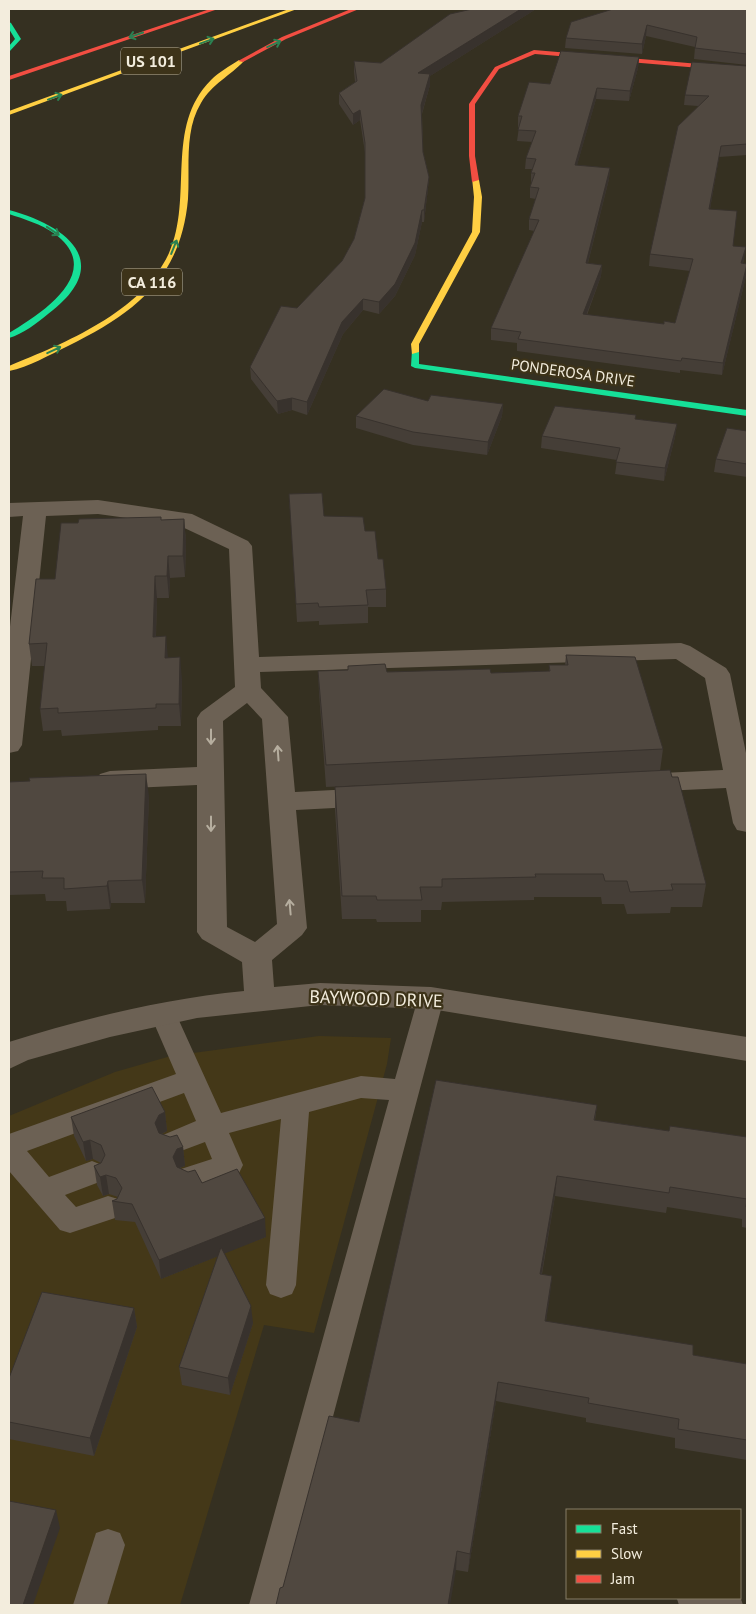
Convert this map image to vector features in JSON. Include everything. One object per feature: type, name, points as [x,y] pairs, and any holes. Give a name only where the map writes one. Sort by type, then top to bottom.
[{"type":"main road","name":"US 101","points":[[9,78],[216,9]]},
{"type":"main road","name":"US 101","points":[[9,113],[294,9]]},
{"type":"main road","name":"CA 116","points":[[9,369],[64,346],[106,321],[140,294],[163,268],[171,254],[181,228],[188,120],[194,105],[210,84],[234,65],[255,53],[356,9]]},
{"type":"main road","points":[[9,24],[14,28],[18,39],[9,50]]},
{"type":"main road","name":"PONDEROSA DRIVE","points":[[747,70],[534,52],[497,68],[472,104],[472,156],[478,196],[476,232],[414,344],[415,366],[747,413]]},
{"type":"main road","points":[[9,212],[37,221],[60,235],[74,252],[78,265],[74,285],[64,299],[42,318],[9,336]]},
{"type":"street","points":[[9,510],[98,507],[184,519],[240,546],[248,678],[275,717],[292,928],[257,956]]},
{"type":"street","points":[[9,745],[35,509]]},
{"type":"street","points":[[257,956],[212,932],[210,718],[248,678],[681,650],[717,674],[747,823]]},
{"type":"street","points":[[86,781],[211,775]]},
{"type":"street","points":[[619,784],[738,778]]},
{"type":"street","points":[[281,802],[400,796]]},
{"type":"street","points":[[257,956],[260,1001]]},
{"type":"street","name":"BAYWOOD DRIVE","points":[[9,1057],[18,1051],[110,1025],[197,1007],[320,994],[431,998],[747,1049]]},
{"type":"lane","points":[[266,1605],[431,998]]},
{"type":"lane","points":[[163,1014],[211,1127],[229,1164],[191,1177]]},
{"type":"lane","points":[[9,1146],[192,1079]]},
{"type":"lane","points":[[173,1142],[211,1127],[361,1086],[405,1092]]},
{"type":"lane","points":[[281,1286],[296,1104]]},
{"type":"lane","points":[[9,1150],[70,1221],[108,1208]]},
{"type":"lane","points":[[43,1190],[92,1173]]},
{"type":"lane","points":[[90,1605],[108,1545]]},
{"type":"shaded area","points":[[319,1036],[391,1038],[387,1064],[314,1333],[264,1325],[180,1605],[9,1605],[9,1116],[115,1072],[171,1056]]},
{"type":"building","points":[[472,9],[521,9],[418,73],[430,74],[421,105],[423,152],[429,177],[424,210],[422,210],[415,243],[395,284],[379,302],[363,299],[342,322],[307,402],[292,398],[277,401],[250,367],[281,306],[297,308],[342,261],[354,239],[365,198],[365,143],[360,110],[353,114],[339,93],[357,81],[354,61],[381,63],[450,14]]},
{"type":"building","points":[[613,9],[747,9],[747,54],[695,48],[697,37],[647,25],[642,44],[566,38],[571,22]]},
{"type":"building","points":[[561,51],[639,57],[630,91],[597,88],[575,165],[610,168],[586,263],[602,265],[583,314],[664,324],[664,321],[675,323],[693,259],[650,254],[678,126],[709,96],[685,95],[692,62],[747,66],[747,144],[721,146],[709,209],[737,211],[733,246],[746,247],[741,263],[747,264],[723,363],[682,358],[681,361],[518,339],[521,332],[491,328],[539,220],[529,219],[539,188],[530,187],[535,173],[531,173],[536,159],[526,158],[536,131],[518,130],[522,116],[518,116],[529,82],[550,84]]},
{"type":"building","points":[[384,389],[428,401],[431,395],[503,404],[488,442],[413,432],[356,416]]},
{"type":"building","points":[[555,406],[636,415],[635,419],[677,424],[665,468],[616,462],[620,448],[542,436]]},
{"type":"building","points":[[727,428],[747,431],[747,464],[716,459]]},
{"type":"building","points":[[322,493],[324,516],[363,517],[365,531],[375,531],[378,559],[383,559],[386,589],[366,590],[368,605],[319,607],[318,603],[296,604],[289,494]]},
{"type":"building","points":[[161,517],[161,520],[184,519],[183,556],[168,556],[167,576],[155,576],[153,637],[166,636],[165,658],[180,657],[179,704],[156,704],[156,708],[58,713],[58,708],[40,709],[47,643],[29,644],[36,579],[55,579],[61,523],[78,523],[79,519]]},
{"type":"building","points":[[566,655],[635,657],[663,749],[326,765],[318,671],[348,670],[348,666],[385,664],[387,672],[490,669],[491,673],[550,671],[549,665],[568,665]]},
{"type":"building","points":[[670,770],[672,777],[678,777],[706,884],[671,884],[673,890],[630,892],[627,881],[605,881],[603,874],[535,874],[536,877],[442,879],[442,887],[420,887],[422,900],[377,900],[376,896],[342,896],[335,787]]},
{"type":"building","points":[[146,774],[142,880],[108,881],[107,886],[64,889],[64,878],[42,878],[43,871],[9,872],[9,782],[30,781],[29,778]]},
{"type":"building","points":[[436,1080],[597,1105],[594,1120],[669,1131],[670,1126],[747,1137],[747,1199],[670,1187],[669,1193],[557,1176],[540,1274],[552,1276],[545,1321],[693,1345],[693,1355],[747,1364],[747,1440],[678,1429],[679,1419],[588,1403],[589,1398],[498,1382],[470,1554],[457,1551],[448,1605],[276,1605],[280,1588],[283,1587],[329,1416],[359,1422]]},
{"type":"building","points":[[152,1087],[165,1112],[159,1115],[155,1123],[159,1133],[170,1137],[177,1135],[183,1147],[177,1149],[173,1157],[177,1167],[188,1172],[195,1170],[202,1183],[237,1169],[265,1218],[159,1260],[132,1204],[112,1201],[117,1199],[122,1188],[116,1178],[106,1175],[100,1177],[94,1166],[101,1163],[105,1155],[101,1145],[90,1140],[83,1142],[71,1117]]},
{"type":"building","points":[[221,1247],[251,1306],[228,1378],[179,1367]]},
{"type":"building","points":[[42,1292],[134,1308],[90,1438],[9,1422],[9,1378]]},
{"type":"building","points":[[9,1501],[56,1510],[23,1605],[9,1605]]},
{"type":"traffic: fast","points":[[9,24],[18,39],[9,50]]},
{"type":"traffic: fast","points":[[9,212],[38,222],[58,233],[64,238],[75,254],[77,268],[73,283],[64,296],[37,319],[9,336]]},
{"type":"traffic: fast","points":[[415,352],[415,366],[747,413]]},
{"type":"traffic: slow","points":[[9,113],[294,9]]},
{"type":"traffic: slow","points":[[9,369],[55,350],[103,324],[145,292],[161,273],[173,252],[181,224],[184,198],[185,148],[189,125],[197,103],[214,81],[241,61]]},
{"type":"traffic: slow","points":[[415,352],[415,344],[476,232],[478,197],[475,180]]},
{"type":"traffic: jam","points":[[9,78],[215,9]]},
{"type":"traffic: jam","points":[[241,61],[284,38],[356,9]]},
{"type":"traffic: jam","points":[[475,180],[472,156],[472,104],[497,68],[534,52],[747,70]]}]
